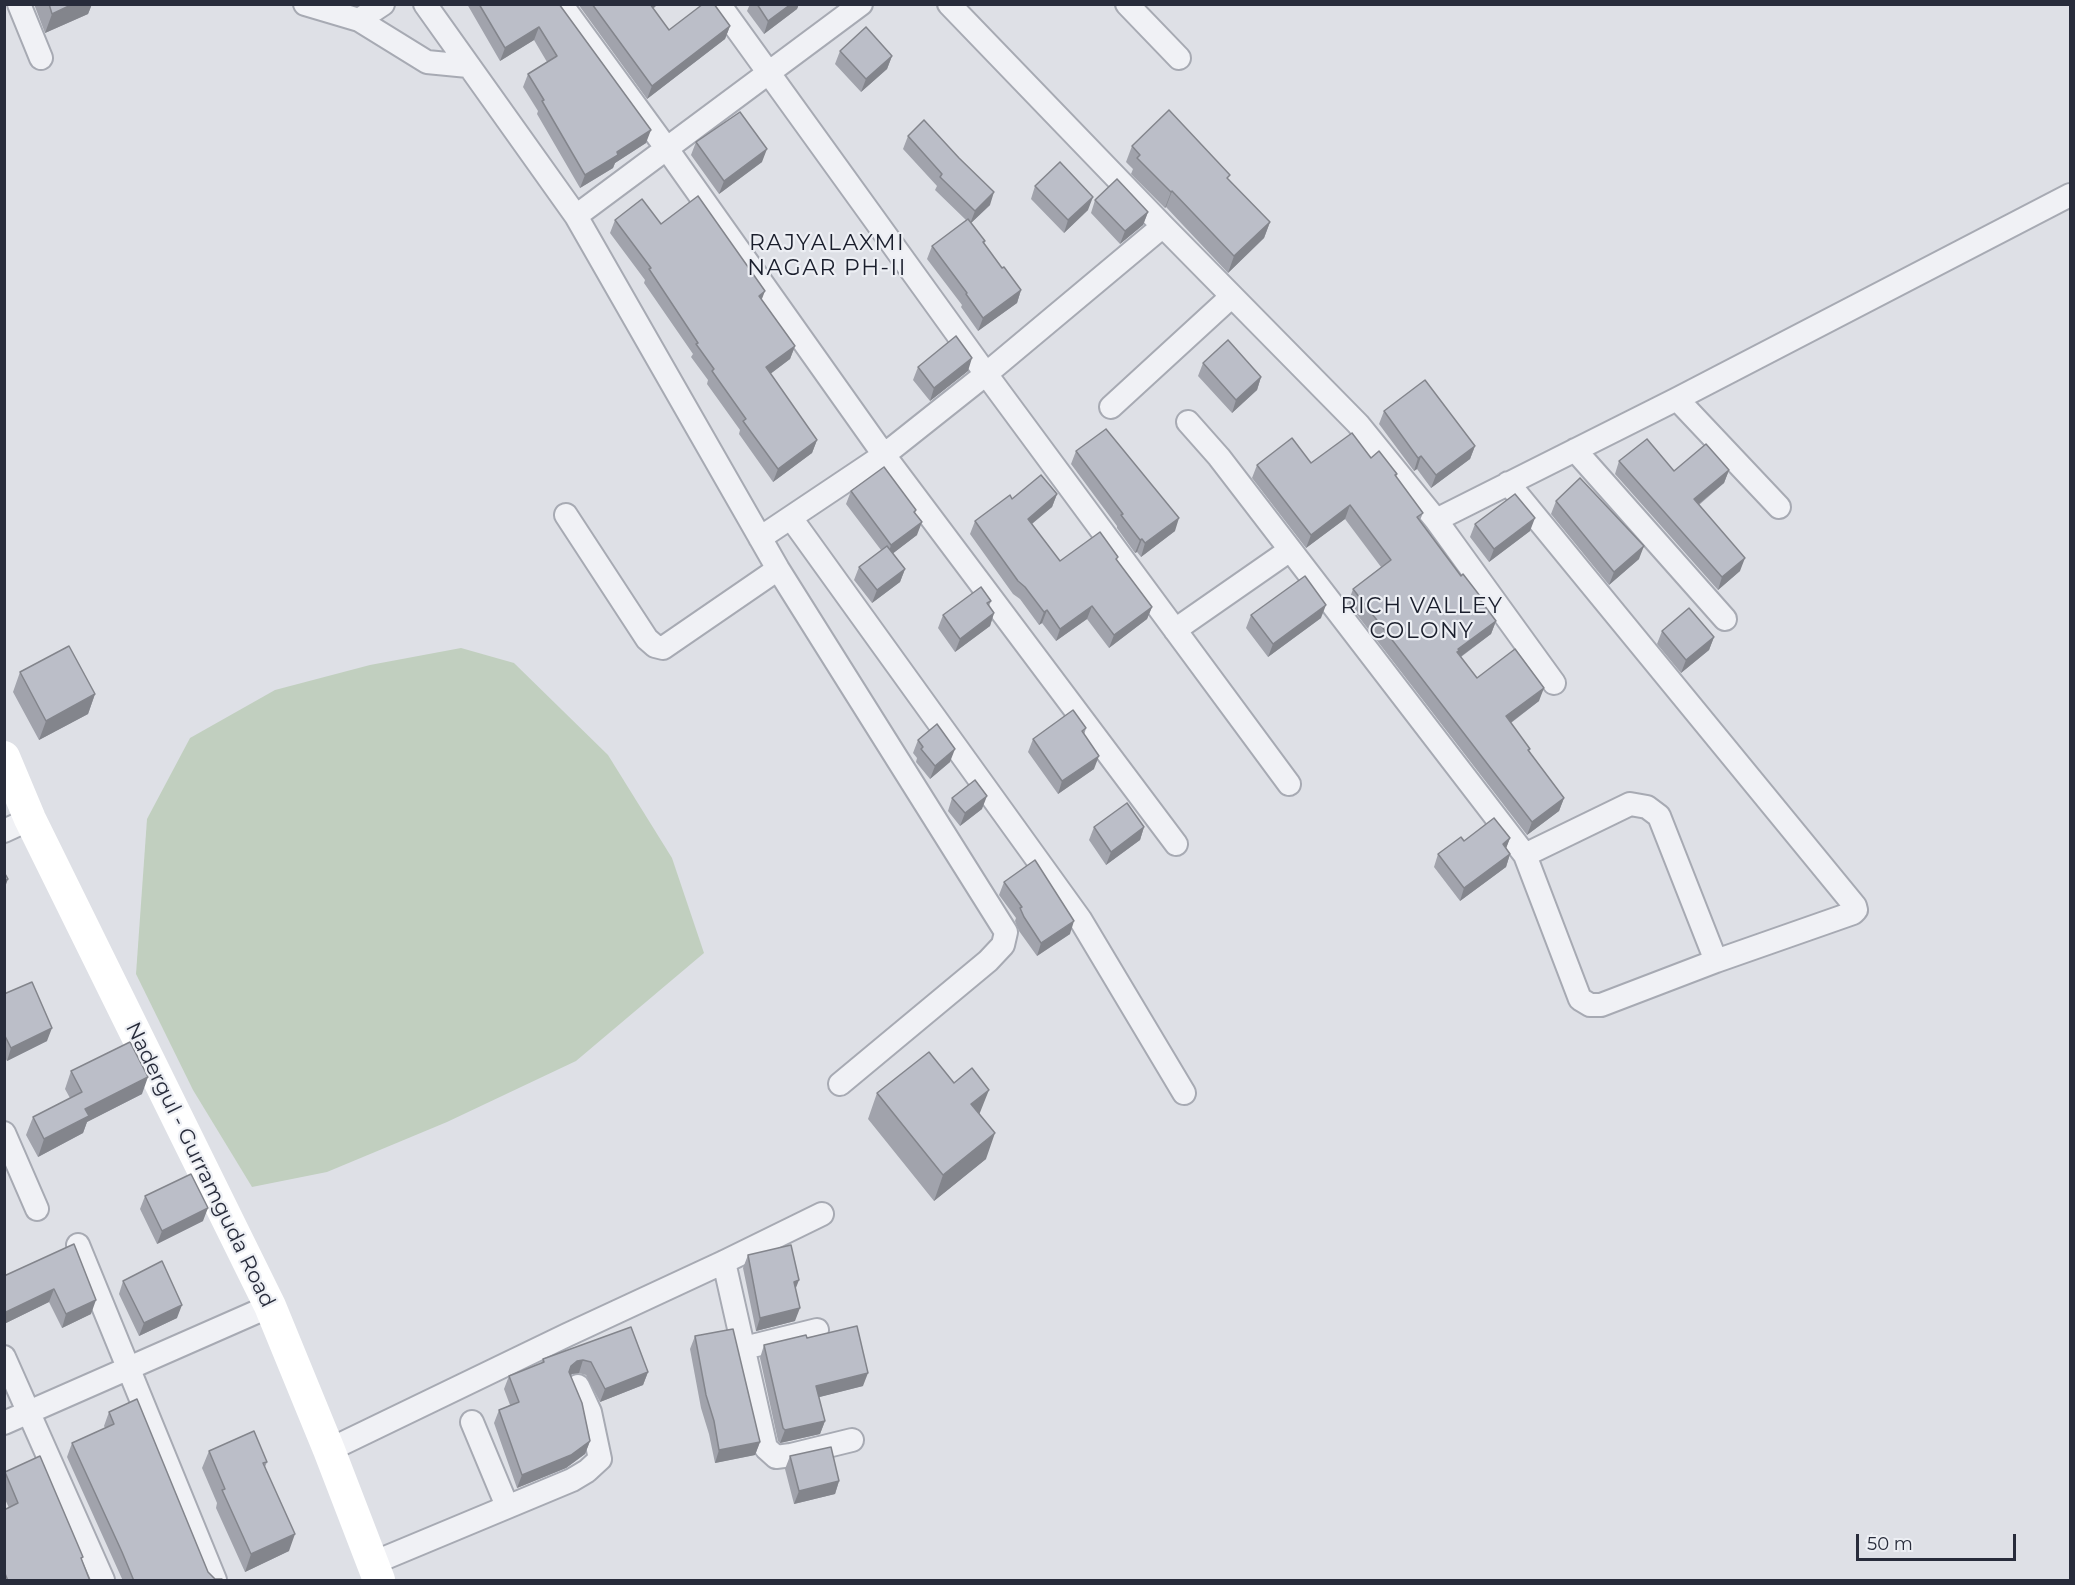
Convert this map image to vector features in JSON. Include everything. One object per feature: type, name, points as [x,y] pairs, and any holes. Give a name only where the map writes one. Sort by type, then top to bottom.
[{"type":"main road","name":"Nadergul - Gurramguda Road","points":[[4,757],[17,825],[270,1306],[376,1572]]},
{"type":"street","points":[[19,4],[41,58]]},
{"type":"street","points":[[305,4],[359,20],[427,62],[468,66]]},
{"type":"street","points":[[359,20],[383,4]]},
{"type":"street","points":[[425,4],[576,216],[778,569],[1006,932],[1003,945],[988,961],[840,1084]]},
{"type":"street","points":[[561,4],[885,455],[1176,844]]},
{"type":"street","points":[[719,4],[986,374],[1289,784]]},
{"type":"street","points":[[576,216],[861,4]]},
{"type":"street","points":[[949,4],[1358,424],[1436,520],[1554,683]]},
{"type":"street","points":[[1127,4],[1179,58]]},
{"type":"street","points":[[1436,520],[1677,399],[2070,195]]},
{"type":"street","points":[[760,538],[885,455],[1163,226]]},
{"type":"street","points":[[1111,407],[1232,296]]},
{"type":"street","points":[[1677,399],[1779,507]]},
{"type":"street","points":[[1188,422],[1219,457],[1525,855],[1580,999],[1590,1005],[1601,1005],[1716,961],[1853,913],[1856,910],[1855,906],[1508,483]]},
{"type":"street","points":[[1575,450],[1725,619]]},
{"type":"street","points":[[566,515],[647,639],[655,646],[663,648],[778,569]]},
{"type":"street","points":[[791,518],[1080,919],[1184,1093]]},
{"type":"street","points":[[1175,630],[1290,550]]},
{"type":"street","points":[[1525,855],[1630,804],[1647,807],[1659,816],[1716,961]]},
{"type":"street","points":[[4,1133],[37,1209]]},
{"type":"street","points":[[329,1450],[567,1335],[724,1263],[822,1214]]},
{"type":"street","points":[[78,1245],[215,1581]]},
{"type":"street","points":[[724,1263],[766,1448],[776,1457],[852,1440]]},
{"type":"street","points":[[4,1423],[270,1306]]},
{"type":"street","points":[[744,1348],[817,1330]]},
{"type":"street","points":[[4,1357],[103,1581]]},
{"type":"street","points":[[376,1572],[507,1506],[572,1480],[600,1459],[590,1412],[578,1386]]},
{"type":"street","points":[[472,1422],[507,1506]]},
{"type":"green space","points":[[461,648],[514,663],[608,755],[672,858],[704,953],[576,1061],[447,1122],[327,1172],[252,1187],[193,1090],[136,974],[147,819],[190,738],[275,690],[370,665]]},
{"type":"building","points":[[49,4],[73,4],[52,14]]},
{"type":"building","points":[[479,4],[559,4],[651,130],[617,152],[618,155],[585,175],[528,74],[557,56],[539,27],[505,48]]},
{"type":"building","points":[[592,4],[650,4],[669,30],[703,4],[714,4],[730,26],[652,86]]},
{"type":"building","points":[[757,4],[791,4],[768,21]]},
{"type":"building","points":[[866,27],[892,56],[866,79],[840,51]]},
{"type":"building","points":[[1169,110],[1230,175],[1227,178],[1270,222],[1234,256],[1137,158],[1140,155],[1132,146]]},
{"type":"building","points":[[740,112],[767,149],[724,181],[696,142]]},
{"type":"building","points":[[924,120],[994,192],[975,211],[940,177],[942,174],[908,136]]},
{"type":"building","points":[[1060,162],[1093,197],[1068,220],[1035,186]]},
{"type":"building","points":[[1117,179],[1148,212],[1125,231],[1095,200]]},
{"type":"building","points":[[698,196],[765,291],[759,296],[795,346],[766,367],[817,440],[778,469],[743,421],[746,419],[712,371],[714,369],[649,269],[651,268],[615,220],[642,199],[661,224]]},
{"type":"building","points":[[968,219],[1002,268],[1004,267],[1021,290],[983,318],[932,246]]},
{"type":"building","points":[[956,336],[972,358],[934,388],[918,367]]},
{"type":"building","points":[[1228,340],[1261,377],[1236,400],[1203,363]]},
{"type":"building","points":[[1425,380],[1475,446],[1436,475],[1421,456],[1418,458],[1384,411]]},
{"type":"building","points":[[1106,429],[1179,518],[1145,543],[1142,539],[1140,540],[1121,515],[1123,514],[1076,451]]},
{"type":"building","points":[[1352,433],[1371,458],[1379,451],[1397,474],[1395,475],[1423,513],[1417,517],[1461,576],[1463,574],[1480,596],[1478,597],[1496,621],[1457,652],[1477,678],[1515,649],[1544,688],[1506,716],[1564,798],[1532,822],[1353,589],[1391,560],[1350,505],[1311,535],[1257,465],[1292,438],[1311,463]]},
{"type":"building","points":[[1647,439],[1674,471],[1706,444],[1729,470],[1694,499],[1745,558],[1722,577],[1619,461]]},
{"type":"building","points":[[884,467],[916,510],[914,512],[922,522],[891,545],[851,491]]},
{"type":"building","points":[[1041,475],[1057,494],[1028,519],[1060,561],[1100,532],[1118,557],[1116,559],[1152,607],[1114,635],[1092,606],[1060,629],[1047,610],[1044,612],[1018,581],[975,521],[1010,495],[1012,499]]},
{"type":"building","points":[[1580,478],[1644,546],[1614,572],[1556,501]]},
{"type":"building","points":[[1515,494],[1535,518],[1494,549],[1475,524]]},
{"type":"building","points":[[887,546],[905,569],[877,590],[859,567]]},
{"type":"building","points":[[1305,576],[1326,605],[1273,644],[1251,615]]},
{"type":"building","points":[[981,587],[991,601],[987,603],[994,613],[960,639],[943,615]]},
{"type":"building","points":[[1689,608],[1714,637],[1686,660],[1662,631]]},
{"type":"building","points":[[69,646],[95,694],[46,721],[20,672]]},
{"type":"building","points":[[1073,710],[1086,728],[1082,731],[1099,756],[1062,781],[1033,739]]},
{"type":"building","points":[[937,724],[955,749],[935,766],[921,749],[923,747],[918,740]]},
{"type":"building","points":[[975,780],[987,796],[965,813],[952,798]]},
{"type":"building","points":[[1127,803],[1144,827],[1111,852],[1094,827]]},
{"type":"building","points":[[1494,818],[1510,838],[1503,844],[1510,854],[1464,888],[1438,854],[1461,837],[1464,841]]},
{"type":"building","points":[[1035,860],[1074,921],[1041,943],[1024,917],[1020,908],[1022,907],[1004,882]]},
{"type":"building","points":[[32,982],[52,1028],[11,1048],[4,1034],[4,994]]},
{"type":"building","points":[[130,1042],[148,1077],[85,1109],[89,1116],[44,1139],[33,1117],[82,1092],[71,1071]]},
{"type":"building","points":[[929,1052],[954,1083],[972,1068],[989,1090],[971,1104],[995,1133],[943,1175],[877,1093]]},
{"type":"building","points":[[191,1174],[208,1208],[162,1231],[145,1196]]},
{"type":"building","points":[[74,1244],[96,1300],[66,1314],[54,1289],[4,1313],[4,1276]]},
{"type":"building","points":[[791,1245],[799,1280],[794,1282],[800,1308],[760,1318],[748,1255]]},
{"type":"building","points":[[162,1261],[182,1305],[144,1323],[123,1281]]},
{"type":"building","points":[[857,1326],[868,1373],[816,1386],[825,1421],[785,1430],[764,1345]]},
{"type":"building","points":[[631,1327],[648,1372],[605,1389],[591,1362],[577,1361],[571,1366],[569,1372],[582,1403],[590,1441],[571,1455],[522,1475],[499,1410],[519,1402],[509,1376],[544,1362],[543,1359]]},
{"type":"building","points":[[733,1329],[760,1442],[719,1450],[695,1336]]},
{"type":"building","points":[[137,1399],[208,1572],[215,1579],[223,1581],[134,1581],[72,1443],[114,1424],[109,1412]]},
{"type":"building","points":[[254,1431],[267,1462],[263,1463],[295,1534],[251,1554],[222,1490],[225,1489],[209,1451]]},
{"type":"building","points":[[831,1447],[839,1481],[799,1491],[790,1456]]},
{"type":"building","points":[[40,1456],[83,1557],[81,1558],[90,1581],[8,1581],[4,1571],[4,1510],[18,1503],[5,1472]]},
{"type":"district","name":"RAJYALAXMI NAGAR PH-II","points":[[827,256]]},
{"type":"district","name":"RICH VALLEY COLONY","points":[[1422,620]]}]
